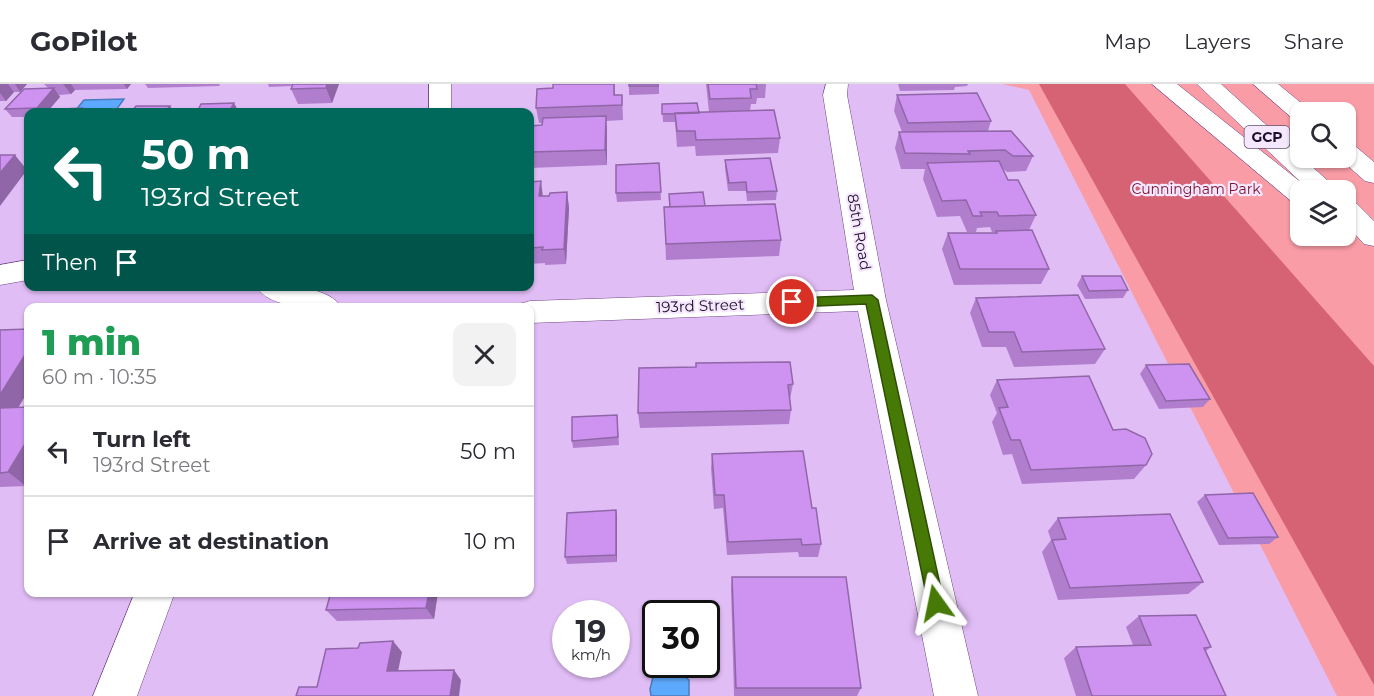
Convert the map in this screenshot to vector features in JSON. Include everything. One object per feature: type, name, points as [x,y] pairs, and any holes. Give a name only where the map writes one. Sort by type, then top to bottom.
[{"type":"main road","points":[[440,84],[440,108]]},
{"type":"main road","name":"85th Road","points":[[837,84],[835,95],[872,300],[956,696]]},
{"type":"main road","points":[[1163,84],[1290,187]]},
{"type":"main road","name":"GCP","points":[[1208,84],[1314,180]]},
{"type":"main road","name":"GCP","points":[[1264,84],[1290,105]]},
{"type":"main road","points":[[1356,160],[1374,175]]},
{"type":"main road","points":[[1356,220],[1374,237]]},
{"type":"main road","points":[[1356,239],[1374,254]]},
{"type":"main road","points":[[0,275],[24,271]]},
{"type":"main road","points":[[285,291],[313,300]]},
{"type":"main road","name":"193rd Street","points":[[534,312],[872,300]]},
{"type":"main road","points":[[115,696],[153,597]]},
{"type":"green space","name":"Cunningham Park","points":[[1002,84],[1374,84],[1374,696],[1337,696],[1029,90]]},
{"type":"green space","points":[[1039,84],[1125,84],[1374,366],[1374,685]]},
{"type":"water","points":[[124,99],[117,108],[77,108],[84,100]]},
{"type":"water","points":[[653,678],[686,678],[689,680],[689,696],[651,696]]},
{"type":"building","points":[[293,84],[327,84],[326,88],[291,89]]},
{"type":"building","points":[[553,84],[614,84],[614,95],[622,95],[622,105],[536,108],[537,89],[553,88]]},
{"type":"building","points":[[629,84],[658,84],[658,86],[629,86]]},
{"type":"building","points":[[708,84],[756,84],[757,89],[750,89],[751,98],[710,99]]},
{"type":"building","points":[[54,88],[37,108],[5,109],[24,89]]},
{"type":"building","points":[[977,93],[991,121],[908,123],[897,95]]},
{"type":"building","points":[[234,103],[231,108],[199,108],[201,104]]},
{"type":"building","points":[[697,103],[699,113],[662,114],[662,104]]},
{"type":"building","points":[[136,106],[170,106],[168,108],[134,108]]},
{"type":"building","points":[[774,110],[780,138],[696,140],[695,131],[677,131],[675,113]]},
{"type":"building","points":[[606,116],[605,150],[534,152],[534,126],[542,125],[543,118]]},
{"type":"building","points":[[1011,131],[1033,156],[1013,156],[1005,150],[968,151],[970,154],[905,153],[899,132]]},
{"type":"building","points":[[0,155],[15,155],[0,173]]},
{"type":"building","points":[[770,158],[777,191],[747,192],[746,182],[729,183],[725,160]]},
{"type":"building","points":[[999,161],[1008,180],[1018,180],[1036,215],[999,216],[997,212],[980,212],[982,216],[973,216],[966,200],[942,201],[927,163]]},
{"type":"building","points":[[659,163],[661,192],[616,193],[616,165]]},
{"type":"building","points":[[541,181],[539,196],[567,192],[564,249],[542,250],[543,247],[534,248],[534,182]]},
{"type":"building","points":[[703,192],[705,206],[670,207],[669,194]]},
{"type":"building","points":[[775,204],[781,240],[666,244],[664,207]]},
{"type":"building","points":[[1032,230],[1049,269],[960,269],[948,233],[997,233],[996,231]]},
{"type":"building","points":[[1082,276],[1121,276],[1128,290],[1089,291]]},
{"type":"building","points":[[1078,295],[1105,349],[1022,352],[1014,332],[989,332],[976,298]]},
{"type":"building","points":[[24,329],[24,356],[0,395],[0,330]]},
{"type":"building","points":[[790,362],[793,384],[788,385],[791,410],[638,413],[639,368],[696,367],[696,363]]},
{"type":"building","points":[[1189,364],[1210,399],[1166,401],[1146,365]]},
{"type":"building","points":[[1089,376],[1113,430],[1126,429],[1145,438],[1152,454],[1146,465],[1031,470],[1020,440],[1011,440],[999,408],[1008,407],[997,380]]},
{"type":"building","points":[[24,407],[24,446],[8,472],[0,473],[0,408]]},
{"type":"building","points":[[617,415],[618,437],[572,441],[572,417]]},
{"type":"building","points":[[803,451],[812,508],[816,508],[821,544],[802,545],[801,539],[728,542],[724,495],[715,495],[712,454]]},
{"type":"building","points":[[1253,493],[1278,537],[1228,538],[1205,495]]},
{"type":"building","points":[[616,510],[616,555],[565,557],[567,513]]},
{"type":"building","points":[[1170,514],[1203,582],[1070,588],[1052,540],[1066,539],[1058,518]]},
{"type":"building","points":[[732,577],[846,577],[861,688],[736,688]]},
{"type":"building","points":[[330,597],[428,597],[426,608],[326,610]]},
{"type":"building","points":[[1196,615],[1211,647],[1204,648],[1226,696],[1092,696],[1076,647],[1151,645],[1139,616]]},
{"type":"building","points":[[393,641],[387,671],[454,670],[450,696],[296,696],[299,687],[317,687],[326,649],[358,648],[360,643]]},
{"type":"route","points":[[792,302],[872,300],[936,603]]}]
